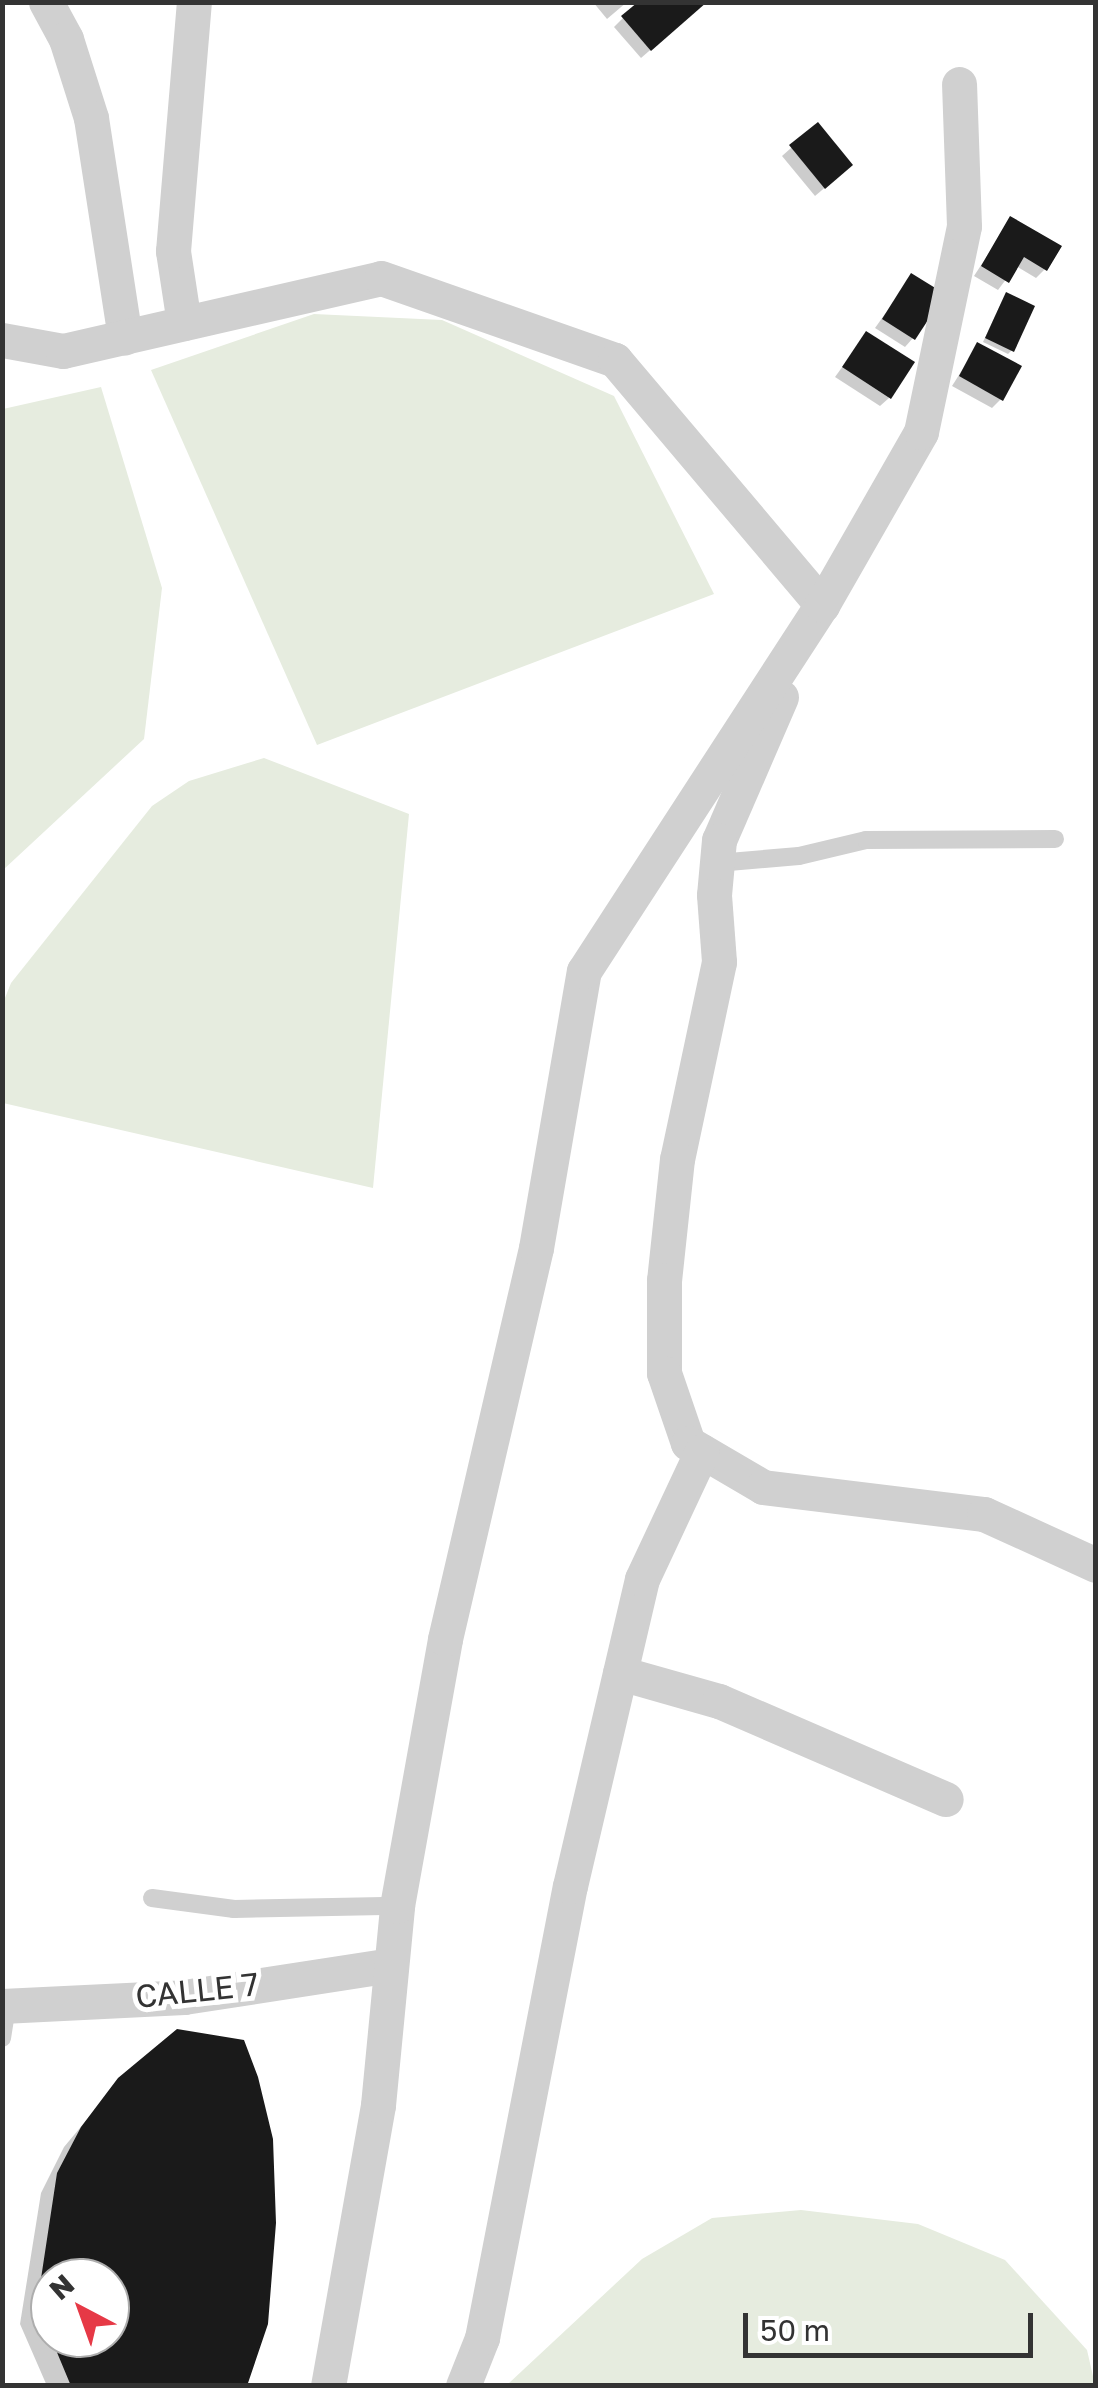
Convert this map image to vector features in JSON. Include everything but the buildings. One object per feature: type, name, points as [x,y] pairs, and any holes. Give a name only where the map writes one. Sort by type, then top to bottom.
[{"type":"street","points":[[46,2],[66,39],[90,118],[124,337]]},
{"type":"street","points":[[184,323],[174,251],[194,2]]},
{"type":"street","points":[[328,2386],[378,2105],[398,1906],[444,1640],[536,1248],[584,970],[822,604],[921,432],[952,308],[964,226],[959,84]]},
{"type":"street","points":[[2,340],[63,351],[381,278],[615,360],[822,604]]},
{"type":"street","points":[[822,604],[719,840],[720,962],[677,1159],[664,1280],[664,1374],[688,1443],[763,1487],[984,1514],[1096,1566]]},
{"type":"street","points":[[463,2386],[482,2338],[570,1886],[642,1579],[702,1451]]},
{"type":"street","points":[[620,1673],[719,1702],[946,1799]]},
{"type":"street","name":"CALLE 7","points":[[4,2017],[184,1996],[390,1965]]},
{"type":"lane","points":[[717,863],[799,856],[866,840],[1055,840]]},
{"type":"lane","points":[[152,1898],[234,1909],[398,1906]]},
{"type":"shaded area","points":[[314,314],[442,320],[614,396],[714,594],[317,745],[151,370]]},
{"type":"shaded area","points":[[101,387],[162,588],[144,739],[3,870],[3,409]]},
{"type":"shaded area","points":[[264,758],[409,814],[373,1188],[3,1103],[3,1003],[11,983],[152,806],[189,781]]},
{"type":"shaded area","points":[[801,2210],[918,2224],[1005,2260],[1087,2350],[1095,2385],[507,2385],[642,2259],[712,2218]]}]
